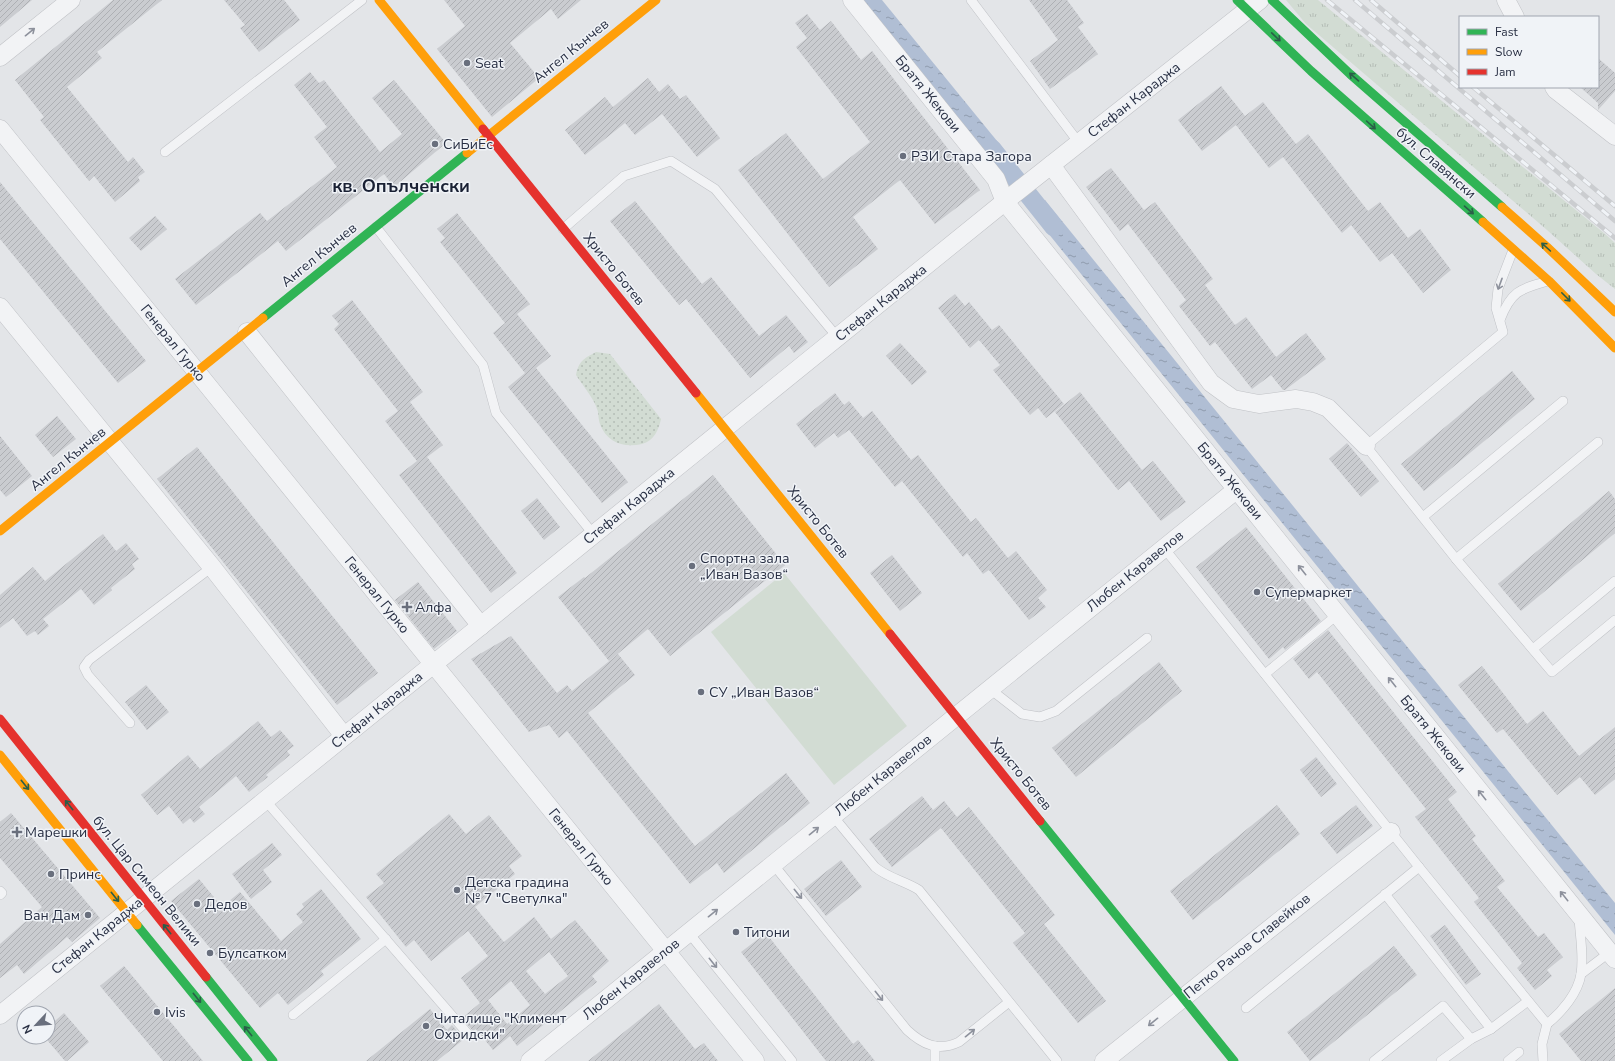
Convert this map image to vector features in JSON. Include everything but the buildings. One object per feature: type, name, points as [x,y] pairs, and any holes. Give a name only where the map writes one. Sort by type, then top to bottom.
[{"type":"street","points":[[0,57],[71,0]]},
{"type":"street","name":"Христо Ботев","points":[[379,0],[1234,1061]]},
{"type":"street","name":"Ангел Кънчев","points":[[0,532],[656,0]]},
{"type":"street","name":"Братя Жекови","points":[[852,0],[996,179],[1009,198],[1236,490],[1612,955]]},
{"type":"street","name":"бул. Славянски","points":[[1272,0],[1350,74],[1564,262],[1615,312]]},
{"type":"street","points":[[1506,0],[1514,16]]},
{"type":"street","name":"Стефан Караджа","points":[[0,1015],[1009,198],[1079,143],[1248,3]]},
{"type":"street","name":"бул. Славянски","points":[[1248,3],[1311,71],[1514,249],[1549,281],[1615,348]]},
{"type":"street","points":[[1555,88],[1615,136]]},
{"type":"street","name":"Генерал Гурко","points":[[0,129],[755,1061]]},
{"type":"street","points":[[1051,165],[1211,383],[1233,399],[1246,402],[1259,404],[1296,399],[1313,402],[1328,408],[1366,446]]},
{"type":"street","points":[[0,307],[212,567],[344,736]]},
{"type":"street","points":[[247,332],[482,626]]},
{"type":"street","name":"Любен Каравелов","points":[[530,1061],[1236,490]]},
{"type":"street","name":"бул. Цар Симеон Велики","points":[[0,719],[273,1061]]},
{"type":"street","points":[[0,755],[248,1061]]},
{"type":"street","name":"Петко Рачов Славейков","points":[[1104,1061],[1391,832]]},
{"type":"lane","points":[[165,152],[362,0]]},
{"type":"lane","points":[[637,0],[644,10]]},
{"type":"lane","points":[[970,0],[1079,143]]},
{"type":"lane","points":[[563,229],[624,176],[672,161],[715,189],[838,338]]},
{"type":"lane","points":[[376,227],[483,365],[496,413],[594,535]]},
{"type":"lane","points":[[1514,249],[1498,289],[1496,308],[1503,332],[1366,446],[1424,516],[1456,558],[1552,672],[1615,620]]},
{"type":"lane","points":[[1500,320],[1506,304],[1522,289],[1549,281]]},
{"type":"lane","points":[[1424,516],[1563,401]]},
{"type":"lane","points":[[1456,558],[1598,442]]},
{"type":"lane","points":[[1164,548],[1391,832],[1548,1024]]},
{"type":"lane","points":[[130,723],[88,675],[84,667],[89,660],[212,567]]},
{"type":"lane","points":[[1533,649],[1615,581]]},
{"type":"lane","points":[[1265,674],[1337,615]]},
{"type":"lane","points":[[990,689],[1022,714],[1040,717],[1056,711],[1147,638]]},
{"type":"lane","points":[[266,800],[468,1034]]},
{"type":"lane","points":[[833,816],[875,867],[882,873],[910,884],[919,890],[1057,1061]]},
{"type":"lane","points":[[773,864],[907,1030],[918,1040],[935,1046],[945,1046],[958,1042],[1009,1002]]},
{"type":"lane","points":[[1246,1008],[1419,866]]},
{"type":"lane","points":[[0,891],[2,893],[0,895]]},
{"type":"lane","points":[[1385,894],[1491,1029]]},
{"type":"lane","points":[[1543,1061],[1542,1044],[1548,1024],[1560,1014],[1570,999],[1581,974],[1582,958],[1578,913]]},
{"type":"lane","points":[[688,933],[792,1061]]},
{"type":"lane","points":[[293,1015],[386,939]]},
{"type":"lane","points":[[1581,974],[1612,955]]},
{"type":"lane","points":[[1441,1061],[1471,1039],[1491,1029],[1528,1001]]},
{"type":"lane","points":[[1374,1061],[1443,1006],[1471,1039]]},
{"type":"lane","points":[[935,1046],[935,1061]]},
{"type":"lane","points":[[1508,1061],[1520,1052]]},
{"type":"green space","points":[[1286,0],[1318,0],[1604,233],[1615,243],[1615,289],[1306,24]]},
{"type":"green space","points":[[596,352],[610,354],[661,419],[659,427],[650,440],[642,444],[635,445],[617,443],[607,436],[603,430],[599,422],[596,405],[576,375],[580,363]]},
{"type":"green space","points":[[784,573],[907,726],[834,785],[711,632]]},
{"type":"water","points":[[860,0],[882,0],[1015,163],[1002,174]]},
{"type":"water","points":[[1045,200],[1615,903],[1615,935],[1031,212]]},
{"type":"waterway","points":[[992,149],[1054,227]]},
{"type":"railway","points":[[1327,0],[1615,238]]},
{"type":"railway","points":[[1355,0],[1615,221]]},
{"type":"railway","points":[[1371,0],[1459,75]]},
{"type":"railway","points":[[1474,88],[1615,206]]},
{"type":"traffic: fast","points":[[1237,0],[1311,71],[1483,222]]},
{"type":"traffic: fast","points":[[1272,0],[1350,74],[1502,207]]},
{"type":"traffic: fast","points":[[263,318],[467,153]]},
{"type":"traffic: fast","points":[[1040,821],[1234,1061]]},
{"type":"traffic: fast","points":[[137,925],[248,1061]]},
{"type":"traffic: fast","points":[[206,977],[273,1061]]},
{"type":"traffic: slow","points":[[379,0],[483,129]]},
{"type":"traffic: slow","points":[[467,153],[656,0]]},
{"type":"traffic: slow","points":[[1502,207],[1547,247],[1615,312]]},
{"type":"traffic: slow","points":[[1483,222],[1549,281],[1615,348]]},
{"type":"traffic: slow","points":[[0,531],[263,318]]},
{"type":"traffic: slow","points":[[696,393],[890,634]]},
{"type":"traffic: slow","points":[[0,755],[137,925]]},
{"type":"traffic: jam","points":[[483,129],[696,393]]},
{"type":"traffic: jam","points":[[890,634],[1040,821]]},
{"type":"traffic: jam","points":[[0,719],[206,977]]},
{"type":"place","name":"Seat","points":[[467,63]]},
{"type":"place","name":"СиБиЕс","points":[[435,144]]},
{"type":"place","name":"РЗИ Стара Загора","points":[[903,156]]},
{"type":"place","name":"Спортна зала „Иван Вазов“","points":[[692,566]]},
{"type":"place","name":"Супермаркет","points":[[1257,592]]},
{"type":"place","name":"Алфа","points":[[407,607]]},
{"type":"place","name":"СУ „Иван Вазов“","points":[[701,692]]},
{"type":"place","name":"Марешки","points":[[17,832]]},
{"type":"place","name":"Принс","points":[[51,874]]},
{"type":"place","name":"Детска градина № 7 \"Светулка\"","points":[[457,890]]},
{"type":"place","name":"Дедов","points":[[197,904]]},
{"type":"place","name":"Ван Дам","points":[[88,915]]},
{"type":"place","name":"Титони","points":[[736,932]]},
{"type":"place","name":"Булсатком","points":[[210,953]]},
{"type":"place","name":"Ivis","points":[[157,1012]]},
{"type":"place","name":"Читалище \"Климент Охридски\"","points":[[426,1026]]},
{"type":"district","name":"кв. Опълченски","points":[[401,186]]}]
